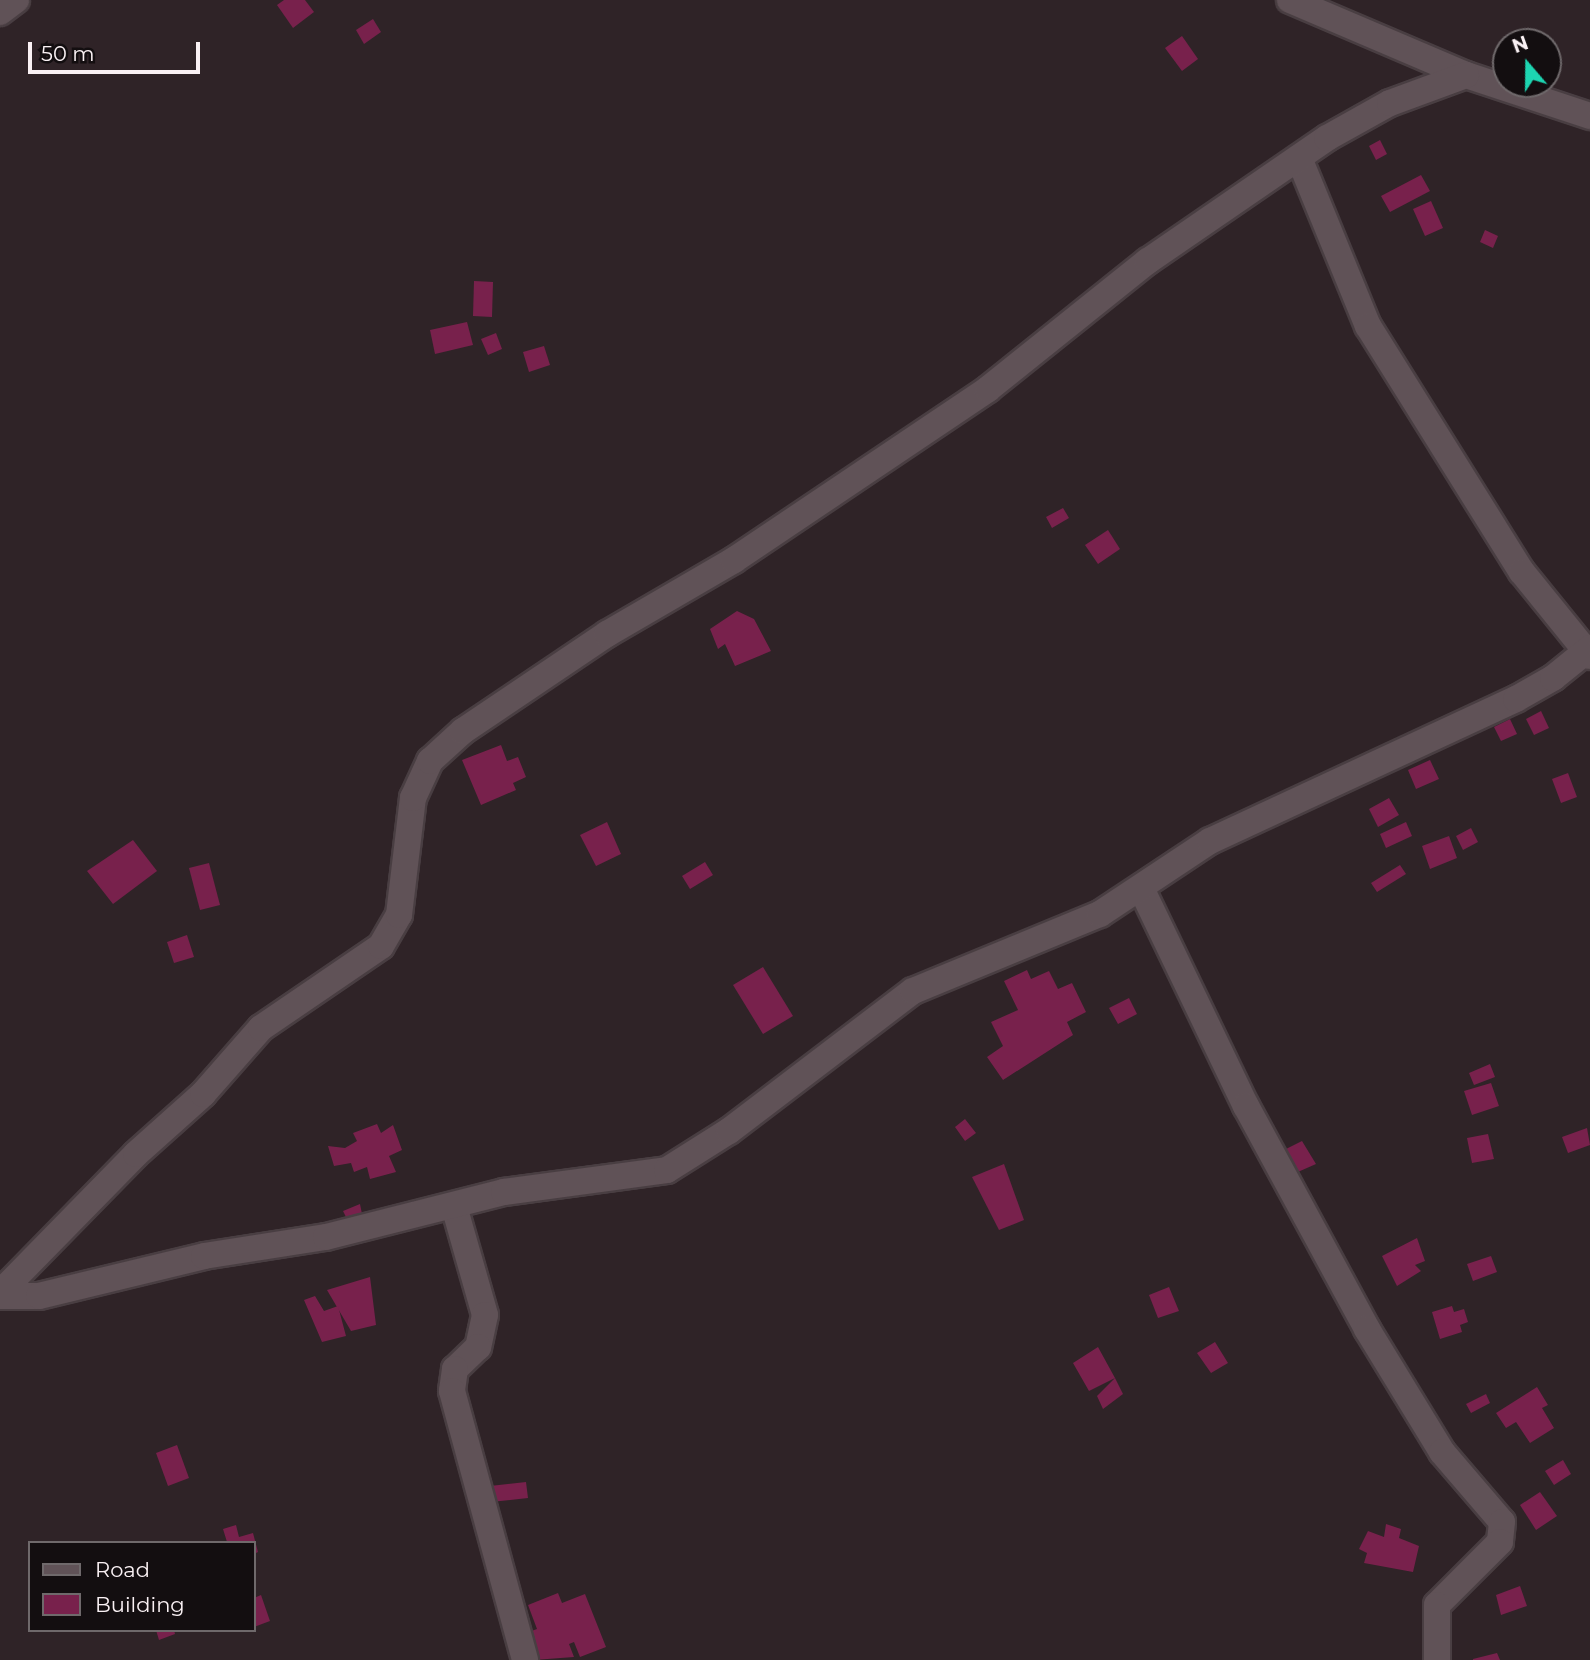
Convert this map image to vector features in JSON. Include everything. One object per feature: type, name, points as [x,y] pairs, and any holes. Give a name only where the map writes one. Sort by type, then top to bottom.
[{"type":"street","points":[[0,12],[16,0]]},
{"type":"street","points":[[1290,0],[1466,75],[1590,116]]},
{"type":"street","points":[[0,1295],[136,1154],[203,1094],[261,1028],[381,946],[399,915],[413,799],[430,761],[446,746],[552,670],[734,560],[978,396],[1148,261],[1299,158],[1390,103],[1466,75]]},
{"type":"street","points":[[0,1295],[39,1296],[204,1256],[326,1237],[504,1192],[667,1170],[729,1131],[905,997],[935,980],[1054,936],[1141,888],[1210,841],[1516,699],[1553,678],[1589,652],[1522,572],[1368,326],[1299,158]]},
{"type":"street","points":[[1141,888],[1246,1106],[1367,1328],[1442,1452],[1502,1522],[1500,1542],[1437,1605],[1437,1660]]},
{"type":"street","points":[[454,1206],[485,1315],[478,1347],[455,1369],[452,1391],[524,1660]]},
{"type":"building","points":[[284,0],[305,0],[314,12],[293,28],[277,5]]},
{"type":"building","points":[[373,19],[381,32],[364,44],[356,30]]},
{"type":"building","points":[[1182,36],[1198,59],[1182,71],[1165,48]]},
{"type":"building","points":[[1380,140],[1387,154],[1376,160],[1369,146]]},
{"type":"building","points":[[1421,175],[1430,191],[1390,212],[1381,196]]},
{"type":"building","points":[[1431,201],[1443,228],[1425,236],[1413,209]]},
{"type":"building","points":[[1485,230],[1498,236],[1493,248],[1480,242]]},
{"type":"building","points":[[474,281],[493,282],[492,317],[473,316]]},
{"type":"building","points":[[467,322],[473,345],[435,354],[430,330]]},
{"type":"building","points":[[496,333],[502,349],[488,355],[481,339]]},
{"type":"building","points":[[544,346],[550,365],[529,372],[523,352]]},
{"type":"building","points":[[1063,508],[1069,518],[1052,528],[1046,517]]},
{"type":"building","points":[[1108,530],[1120,549],[1098,564],[1085,545]]},
{"type":"building","points":[[737,611],[754,619],[771,651],[735,666],[725,644],[718,649],[710,629]]},
{"type":"building","points":[[1541,711],[1549,728],[1534,735],[1526,719]]},
{"type":"building","points":[[1510,719],[1517,734],[1501,741],[1494,727]]},
{"type":"building","points":[[501,745],[507,761],[518,757],[526,777],[513,783],[516,790],[481,805],[462,760]]},
{"type":"building","points":[[1430,760],[1439,779],[1416,789],[1408,770]]},
{"type":"building","points":[[1568,773],[1577,797],[1561,803],[1552,779]]},
{"type":"building","points":[[1389,798],[1399,815],[1378,827],[1369,809]]},
{"type":"building","points":[[607,822],[621,854],[596,866],[580,835]]},
{"type":"building","points":[[1406,822],[1412,836],[1386,848],[1380,834]]},
{"type":"building","points":[[1471,828],[1478,842],[1463,850],[1456,836]]},
{"type":"building","points":[[1449,836],[1457,858],[1430,869],[1422,846]]},
{"type":"building","points":[[133,840],[157,871],[113,904],[87,871]]},
{"type":"building","points":[[705,862],[713,875],[690,889],[682,876]]},
{"type":"building","points":[[209,863],[220,905],[200,910],[189,868]]},
{"type":"building","points":[[1400,865],[1406,874],[1377,892],[1371,883]]},
{"type":"building","points":[[187,935],[194,957],[174,963],[167,942]]},
{"type":"building","points":[[763,967],[793,1016],[763,1034],[733,985]]},
{"type":"building","points":[[1027,970],[1031,979],[1049,971],[1058,989],[1072,983],[1086,1012],[1067,1022],[1073,1035],[1003,1080],[987,1057],[1003,1046],[991,1022],[1018,1010],[1004,981]]},
{"type":"building","points":[[1129,998],[1137,1014],[1118,1024],[1109,1008]]},
{"type":"building","points":[[1490,1064],[1495,1077],[1474,1085],[1469,1073]]},
{"type":"building","points":[[1491,1083],[1499,1106],[1472,1115],[1464,1091]]},
{"type":"building","points":[[965,1119],[976,1133],[965,1141],[955,1127]]},
{"type":"building","points":[[377,1124],[381,1133],[393,1125],[402,1150],[389,1156],[396,1172],[370,1179],[367,1167],[354,1172],[351,1163],[334,1166],[328,1146],[345,1148],[357,1141],[353,1133]]},
{"type":"building","points":[[1587,1128],[1590,1145],[1568,1153],[1562,1137]]},
{"type":"building","points":[[1488,1134],[1494,1159],[1472,1163],[1467,1138]]},
{"type":"building","points":[[1302,1141],[1316,1164],[1291,1175],[1278,1153]]},
{"type":"building","points":[[1004,1164],[1024,1220],[999,1230],[972,1177]]},
{"type":"building","points":[[360,1204],[363,1219],[349,1223],[343,1211]]},
{"type":"building","points":[[1417,1238],[1425,1261],[1415,1265],[1421,1271],[1397,1286],[1382,1256]]},
{"type":"building","points":[[1491,1256],[1497,1272],[1473,1281],[1467,1264]]},
{"type":"building","points":[[370,1277],[376,1325],[351,1331],[327,1290]]},
{"type":"building","points":[[1169,1287],[1179,1311],[1158,1318],[1149,1295]]},
{"type":"building","points":[[315,1296],[324,1311],[338,1306],[346,1336],[322,1342],[304,1300]]},
{"type":"building","points":[[1452,1306],[1454,1312],[1464,1309],[1468,1322],[1460,1325],[1462,1332],[1440,1339],[1432,1312]]},
{"type":"building","points":[[1215,1342],[1228,1363],[1211,1373],[1197,1353]]},
{"type":"building","points":[[1098,1347],[1115,1378],[1089,1391],[1073,1363]]},
{"type":"building","points":[[1115,1378],[1123,1394],[1103,1409],[1097,1396]]},
{"type":"building","points":[[1537,1387],[1548,1405],[1542,1408],[1554,1428],[1530,1443],[1516,1422],[1506,1428],[1496,1413]]},
{"type":"building","points":[[1486,1394],[1490,1403],[1471,1413],[1466,1404]]},
{"type":"building","points":[[177,1445],[189,1478],[168,1486],[156,1453]]},
{"type":"building","points":[[1563,1460],[1571,1474],[1554,1485],[1545,1471]]},
{"type":"building","points":[[526,1482],[528,1498],[491,1502],[490,1486]]},
{"type":"building","points":[[1540,1492],[1557,1516],[1536,1530],[1520,1505]]},
{"type":"building","points":[[1386,1524],[1401,1529],[1399,1538],[1419,1546],[1413,1572],[1364,1563],[1367,1553],[1359,1549],[1368,1531],[1384,1537]]},
{"type":"building","points":[[236,1525],[239,1537],[253,1533],[255,1541],[227,1541],[223,1529]]},
{"type":"building","points":[[1520,1586],[1527,1606],[1501,1615],[1496,1595]]},
{"type":"building","points":[[558,1593],[562,1603],[585,1594],[606,1647],[580,1657],[574,1642],[569,1644],[574,1657],[534,1660],[523,1634],[537,1629],[528,1605]]},
{"type":"building","points":[[261,1595],[270,1621],[256,1626],[256,1597]]},
{"type":"building","points":[[157,1632],[174,1632],[175,1634],[159,1640]]},
{"type":"building","points":[[1497,1653],[1500,1660],[1473,1660],[1473,1659]]}]
